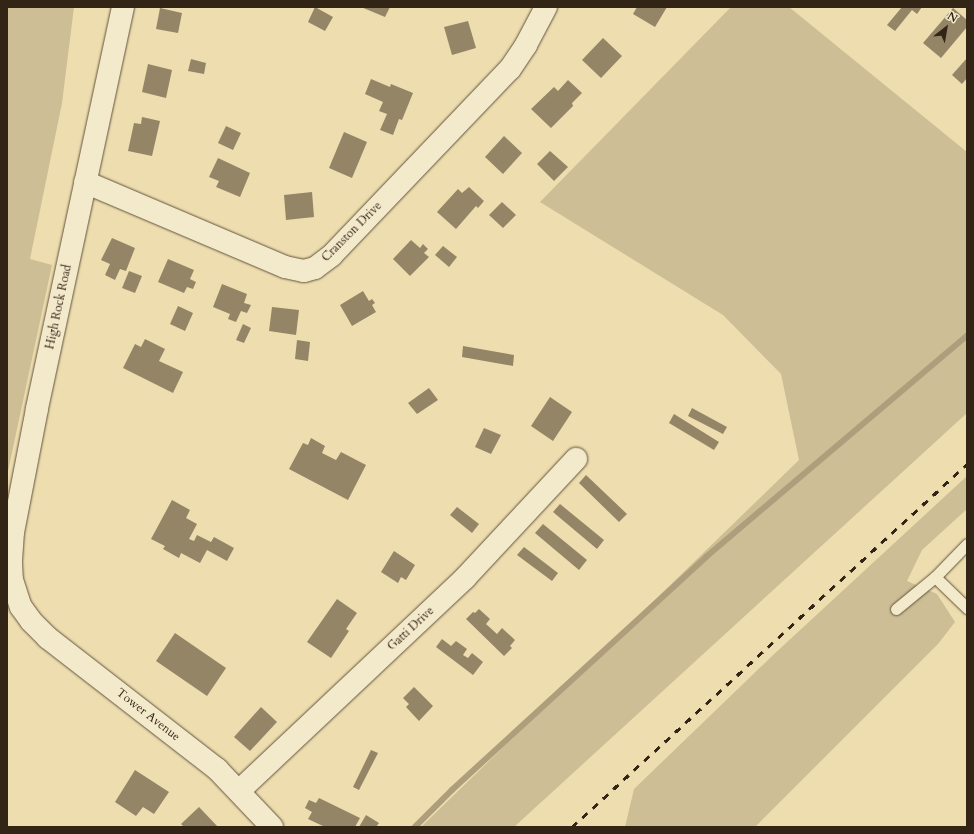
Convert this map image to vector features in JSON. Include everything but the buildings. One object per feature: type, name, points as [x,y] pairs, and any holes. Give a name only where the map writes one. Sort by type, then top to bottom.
[{"type":"street","name":"High Rock Road","points":[[14,610],[14,587],[11,573],[13,532],[37,409],[123,7]]},
{"type":"street","name":"Cranston Drive","points":[[85,182],[285,267],[304,270],[315,268],[332,255],[510,68],[526,45],[541,8]]},
{"type":"street","name":"Gatti Drive","points":[[239,792],[466,578],[576,459]]},
{"type":"street","name":"Tower Avenue","points":[[14,610],[31,621],[60,648],[210,764],[272,827]]},
{"type":"lane","points":[[896,610],[935,576],[967,544]]},
{"type":"lane","points":[[935,576],[967,608]]},
{"type":"shaded area","points":[[7,7],[74,7],[62,103],[30,259],[52,265],[7,476]]},
{"type":"shaded area","points":[[731,7],[789,7],[967,152],[967,413],[514,827],[421,827],[799,460],[781,374],[723,315],[540,202]]},
{"type":"shaded area","points":[[967,476],[967,509],[922,550],[907,581],[937,594],[955,622],[938,644],[755,827],[625,827],[634,789],[772,656]]},
{"type":"waterway","points":[[415,827],[452,790],[706,557],[967,336]]},
{"type":"railway","points":[[572,827],[967,464]]}]
